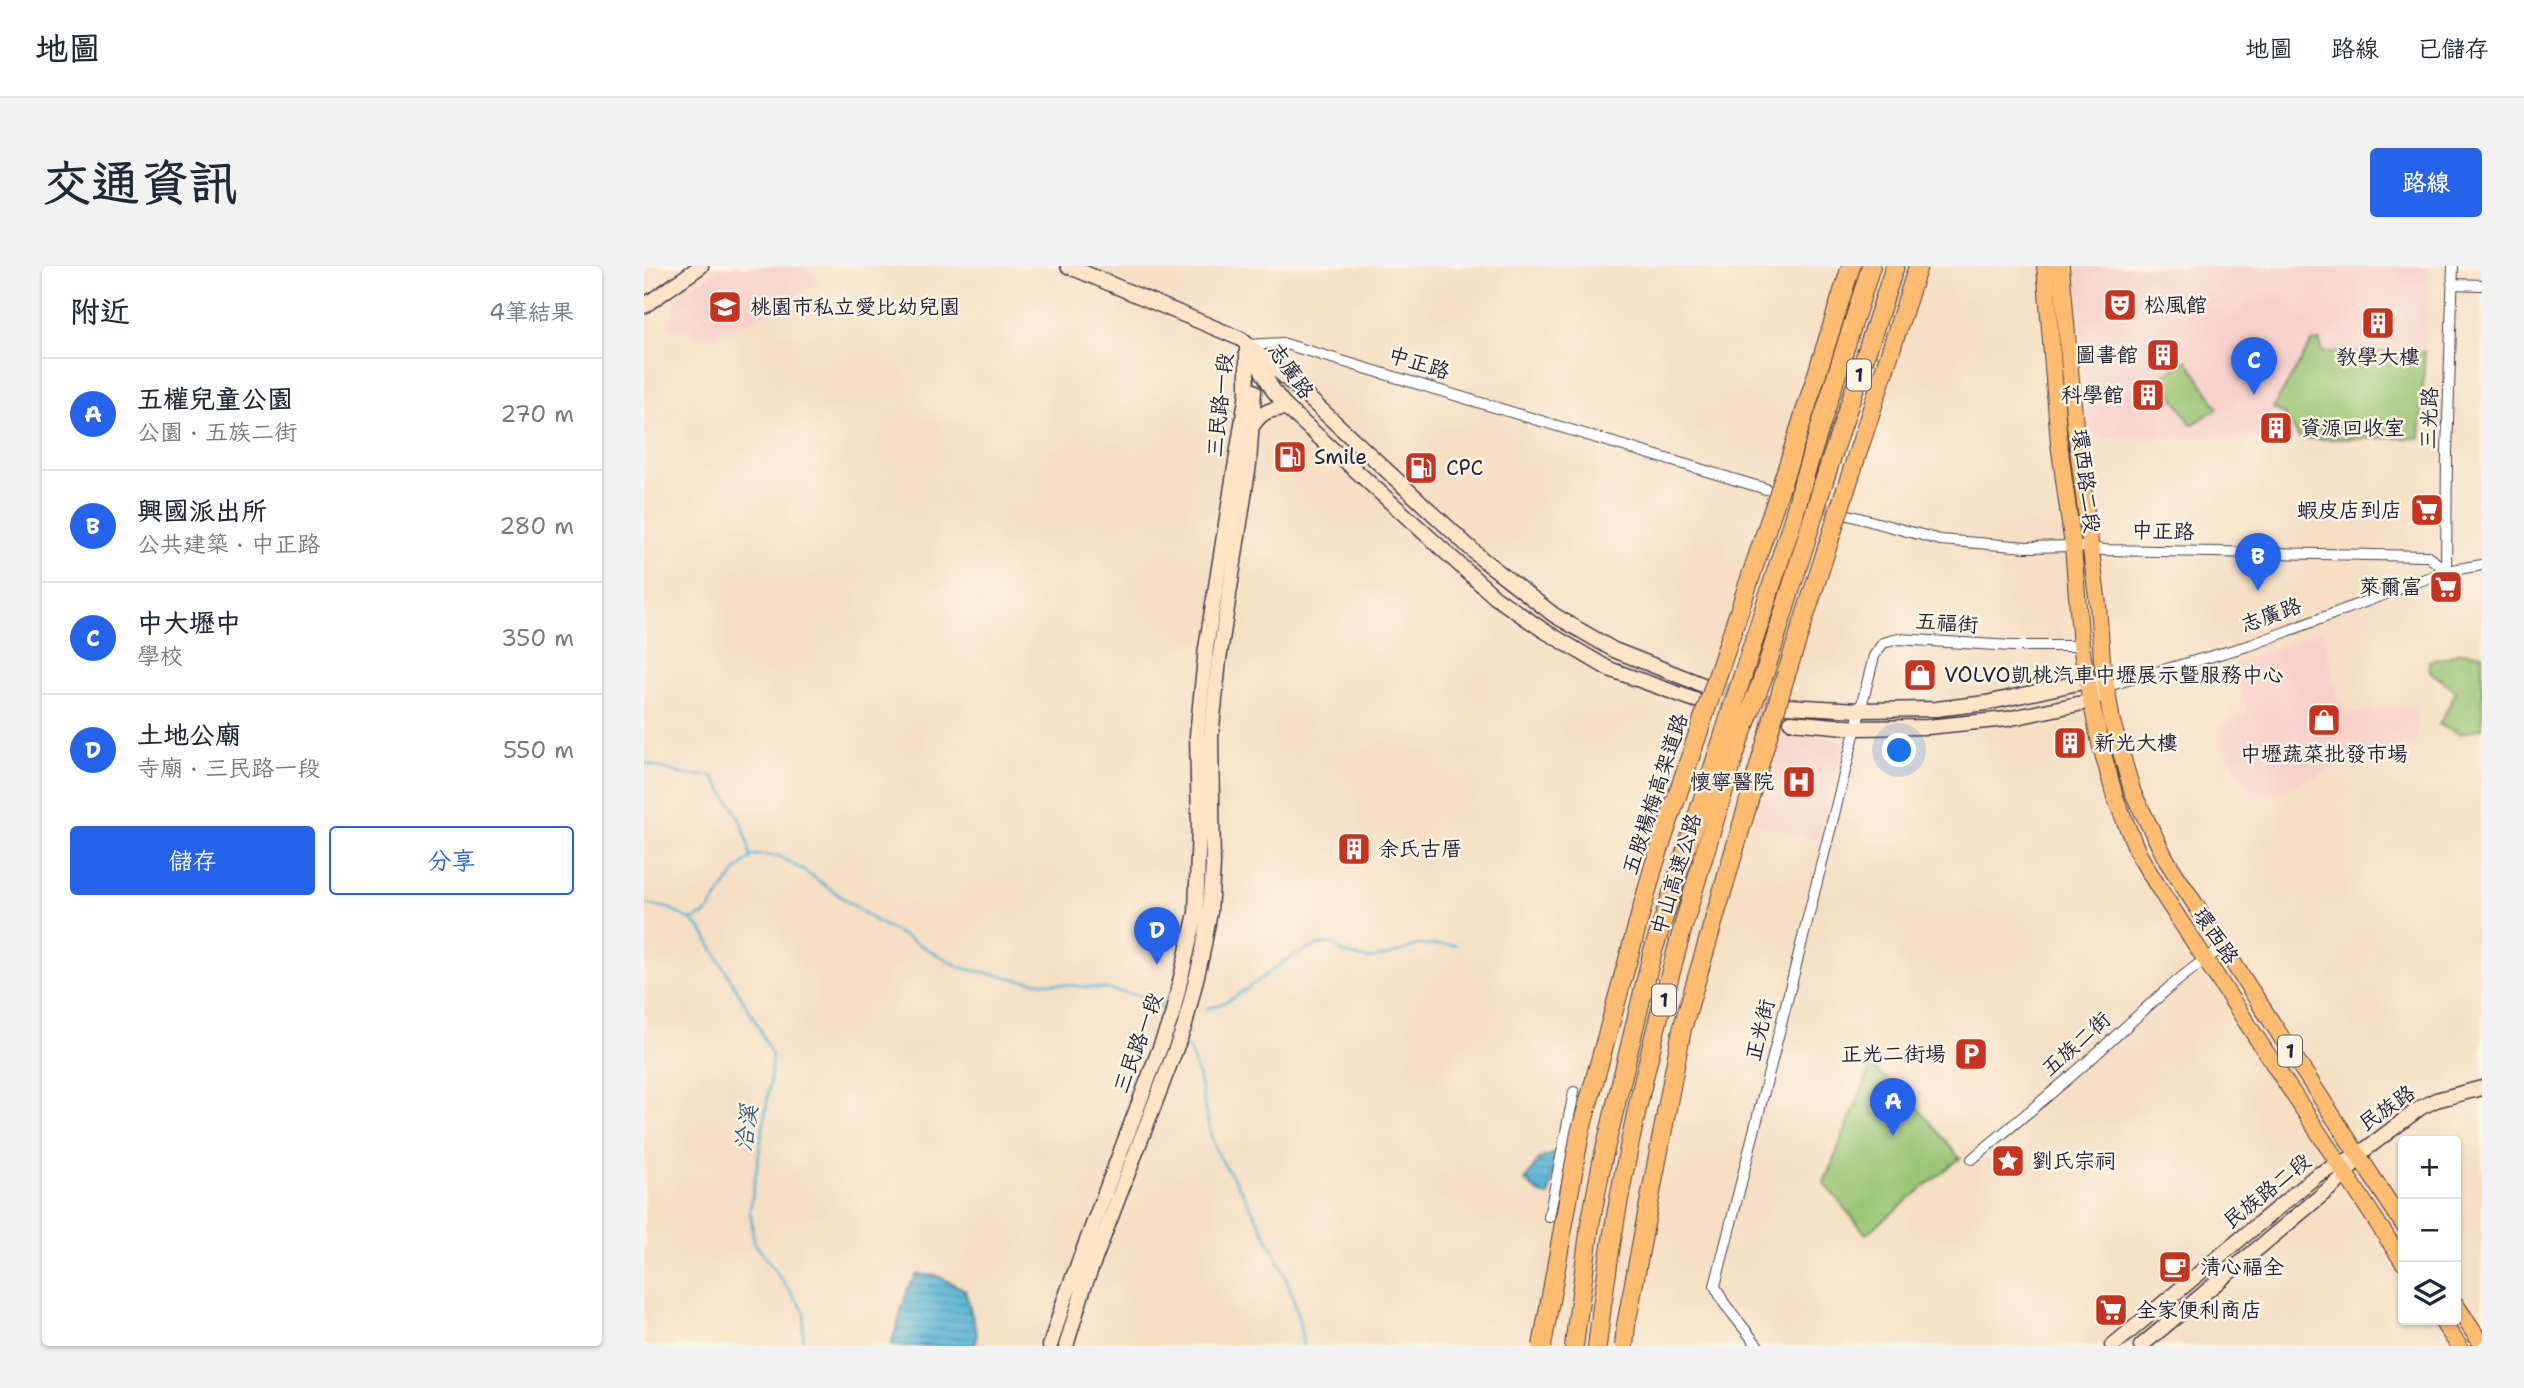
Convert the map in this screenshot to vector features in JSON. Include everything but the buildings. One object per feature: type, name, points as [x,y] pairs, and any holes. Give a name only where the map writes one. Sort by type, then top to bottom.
[{"type":"highway","name":"五股楊梅高架道路","points":[[1542,1346],[1580,1133],[1654,865],[1789,462],[1851,266]]},
{"type":"highway","name":"中山高速公路","points":[[1597,1346],[1607,1263],[1631,1136],[1731,737],[1745,668],[1871,266]]},
{"type":"highway","name":"中山高速公路","points":[[1574,1346],[1590,1225],[1602,1162],[1652,954],[1731,737],[1765,672],[1895,266]]},
{"type":"highway","name":"1","points":[[1624,1346],[1628,1311],[1682,1029],[1784,681],[1918,266]]},
{"type":"highway","points":[[1565,1346],[1590,1225]]},
{"type":"highway","points":[[1603,1346],[1607,1263]]},
{"type":"main road","points":[[644,297],[688,266]]},
{"type":"main road","points":[[644,306],[701,266]]},
{"type":"main road","points":[[1068,266],[1194,318],[1241,339],[1247,345]]},
{"type":"main road","name":"環西路二段","points":[[2045,266],[2059,443],[2073,546],[2081,646],[2092,701]]},
{"type":"main road","name":"環西路二段","points":[[2061,266],[2075,426],[2092,550],[2106,686]]},
{"type":"main road","name":"志廣路","points":[[1247,345],[1273,390],[1287,408],[1495,597],[1543,630],[1609,669],[1695,700]]},
{"type":"main road","name":"志廣路","points":[[1247,345],[1300,390],[1482,559],[1554,615],[1614,650],[1703,685]]},
{"type":"main road","name":"三民路一段","points":[[1066,1346],[1084,1287],[1185,1025],[1210,912],[1213,865],[1211,737],[1219,660],[1249,464],[1255,400],[1247,345]]},
{"type":"main road","name":"三民路一段","points":[[1050,1346],[1069,1288],[1172,1016],[1196,913],[1199,826],[1197,735],[1206,648],[1247,393],[1247,345]]},
{"type":"main road","points":[[1252,425],[1270,409],[1287,408]]},
{"type":"main road","points":[[1787,706],[1859,710],[1936,709],[1986,704],[2087,681],[2106,686],[2092,701],[2007,719],[1927,727],[1857,728],[1791,722]]},
{"type":"main road","name":"環西路","points":[[2106,686],[2121,755],[2146,822],[2167,862],[2358,1155]]},
{"type":"main road","name":"環西路","points":[[2092,701],[2107,770],[2127,829],[2160,890],[2342,1169]]},
{"type":"main road","name":"民族路","points":[[2358,1155],[2428,1104],[2482,1088]]},
{"type":"main road","name":"民族路二段","points":[[2141,1346],[2358,1155]]},
{"type":"main road","name":"1","points":[[2358,1155],[2398,1216]]},
{"type":"main road","name":"民族路二段","points":[[2112,1346],[2317,1175],[2342,1169]]},
{"type":"main road","name":"1","points":[[2342,1169],[2398,1254]]},
{"type":"main road","points":[[2461,1313],[2482,1345]]},
{"type":"main road","points":[[2444,1325],[2459,1346]]},
{"type":"street","name":"三光路","points":[[2446,571],[2446,452],[2453,266]]},
{"type":"street","points":[[2452,284],[2482,285]]},
{"type":"street","name":"中正路","points":[[1247,345],[1282,343],[1766,489]]},
{"type":"street","name":"中正路","points":[[1841,513],[1940,540],[2027,547],[2073,546],[2092,550],[2428,556],[2446,571]]},
{"type":"street","points":[[2446,571],[2482,565]]},
{"type":"street","name":"志廣路","points":[[2106,686],[2251,646],[2446,571]]},
{"type":"street","name":"五福街","points":[[1859,710],[1874,656],[1883,643],[1898,639],[2012,646],[2081,646]]},
{"type":"street","name":"正光街","points":[[1758,1346],[1724,1303],[1715,1286],[1805,923],[1857,728],[1859,710]]},
{"type":"street","name":"五族二街","points":[[1972,1159],[2206,958],[2222,948]]},
{"type":"street","points":[[1172,1016],[1185,1025]]},
{"type":"street","points":[[1549,1217],[1573,1092]]},
{"type":"shaded area","name":"桃園市私立愛比幼兒園","points":[[724,266],[804,266],[819,283],[753,320],[711,335],[667,328],[679,295]]},
{"type":"shaded area","points":[[2076,266],[2430,266],[2420,438],[2088,438]]},
{"type":"shaded area","name":"中壢蔬菜批發市場","points":[[2322,631],[2346,715],[2415,705],[2417,741],[2360,758],[2254,800],[2222,740],[2222,725],[2248,712],[2232,664]]},
{"type":"shaded area","name":"懷寧醫院","points":[[1781,732],[1845,741],[1817,839],[1752,823]]},
{"type":"green space","points":[[2320,341],[2322,352],[2425,352],[2420,438],[2300,439],[2284,414],[2273,408],[2312,342]]},
{"type":"green space","points":[[2187,360],[2218,408],[2192,425],[2161,377]]},
{"type":"green space","points":[[2459,652],[2482,654],[2482,728],[2460,734],[2439,725],[2456,692],[2430,671],[2429,661]]},
{"type":"green space","points":[[1874,1069],[1910,1098],[1960,1158],[1866,1234],[1824,1183],[1869,1072]]},
{"type":"water","points":[[1552,1154],[1556,1156],[1549,1196],[1540,1194],[1525,1181],[1539,1159]]},
{"type":"water","points":[[917,1274],[938,1276],[965,1290],[977,1333],[975,1346],[891,1346],[908,1288]]},
{"type":"waterway","name":"洽溪","points":[[644,763],[685,775],[712,776],[742,824],[750,857]]},
{"type":"waterway","name":"洽溪","points":[[644,904],[668,908],[691,920],[705,915],[737,870],[754,855],[779,856],[874,920],[962,968],[1022,980],[1106,989],[1155,999],[1165,1013]]},
{"type":"waterway","name":"洽溪","points":[[691,920],[702,930],[772,1055],[750,1210],[754,1242],[805,1312],[802,1346]]},
{"type":"waterway","points":[[1205,1009],[1238,995],[1282,963],[1314,947],[1332,943],[1344,953],[1367,959],[1388,956],[1417,945],[1456,945]]},
{"type":"waterway","points":[[1157,999],[1167,1002]]},
{"type":"waterway","name":"洽溪","points":[[1188,1047],[1198,1074],[1211,1137],[1221,1160],[1250,1206],[1280,1264],[1295,1303],[1303,1346]]},
{"type":"tunnel","points":[[1777,493],[1841,513]]},
{"type":"tunnel","points":[[1704,685],[1786,706]]},
{"type":"tunnel","points":[[1700,701],[1791,722]]},
{"type":"place","name":"松風館","points":[[2120,305]]},
{"type":"place","name":"桃園市私立愛比幼兒園","points":[[725,307]]},
{"type":"place","name":"教學大樓","points":[[2378,323]]},
{"type":"place","name":"圖書館","points":[[2163,355]]},
{"type":"place","name":"科學館","points":[[2148,395]]},
{"type":"place","name":"中大壢中","points":[[2254,395]]},
{"type":"place","name":"資源回收室","points":[[2276,428]]},
{"type":"place","name":"Smile","points":[[1290,457]]},
{"type":"place","name":"CPC","points":[[1421,468]]},
{"type":"place","name":"蝦皮店到店","points":[[2427,510]]},
{"type":"place","name":"萊爾富","points":[[2446,587]]},
{"type":"place","name":"興國派出所","points":[[2258,591]]},
{"type":"place","name":"VOLVO凱桃汽車中壢展示暨服務中心","points":[[1920,675]]},
{"type":"place","name":"中壢蔬菜批發市場","points":[[2324,720]]},
{"type":"place","name":"新光大樓","points":[[2070,743]]},
{"type":"place","name":"懷寧醫院","points":[[1799,782]]},
{"type":"place","name":"余氏古厝","points":[[1354,849]]},
{"type":"place","name":"土地公廟","points":[[1157,965]]},
{"type":"place","name":"正光二街場","points":[[1971,1054]]},
{"type":"place","name":"五權兒童公園","points":[[1893,1136]]},
{"type":"place","name":"劉氏宗祠","points":[[2008,1161]]},
{"type":"place","name":"清心福全","points":[[2175,1267]]},
{"type":"place","name":"全家便利商店","points":[[2111,1310]]}]
